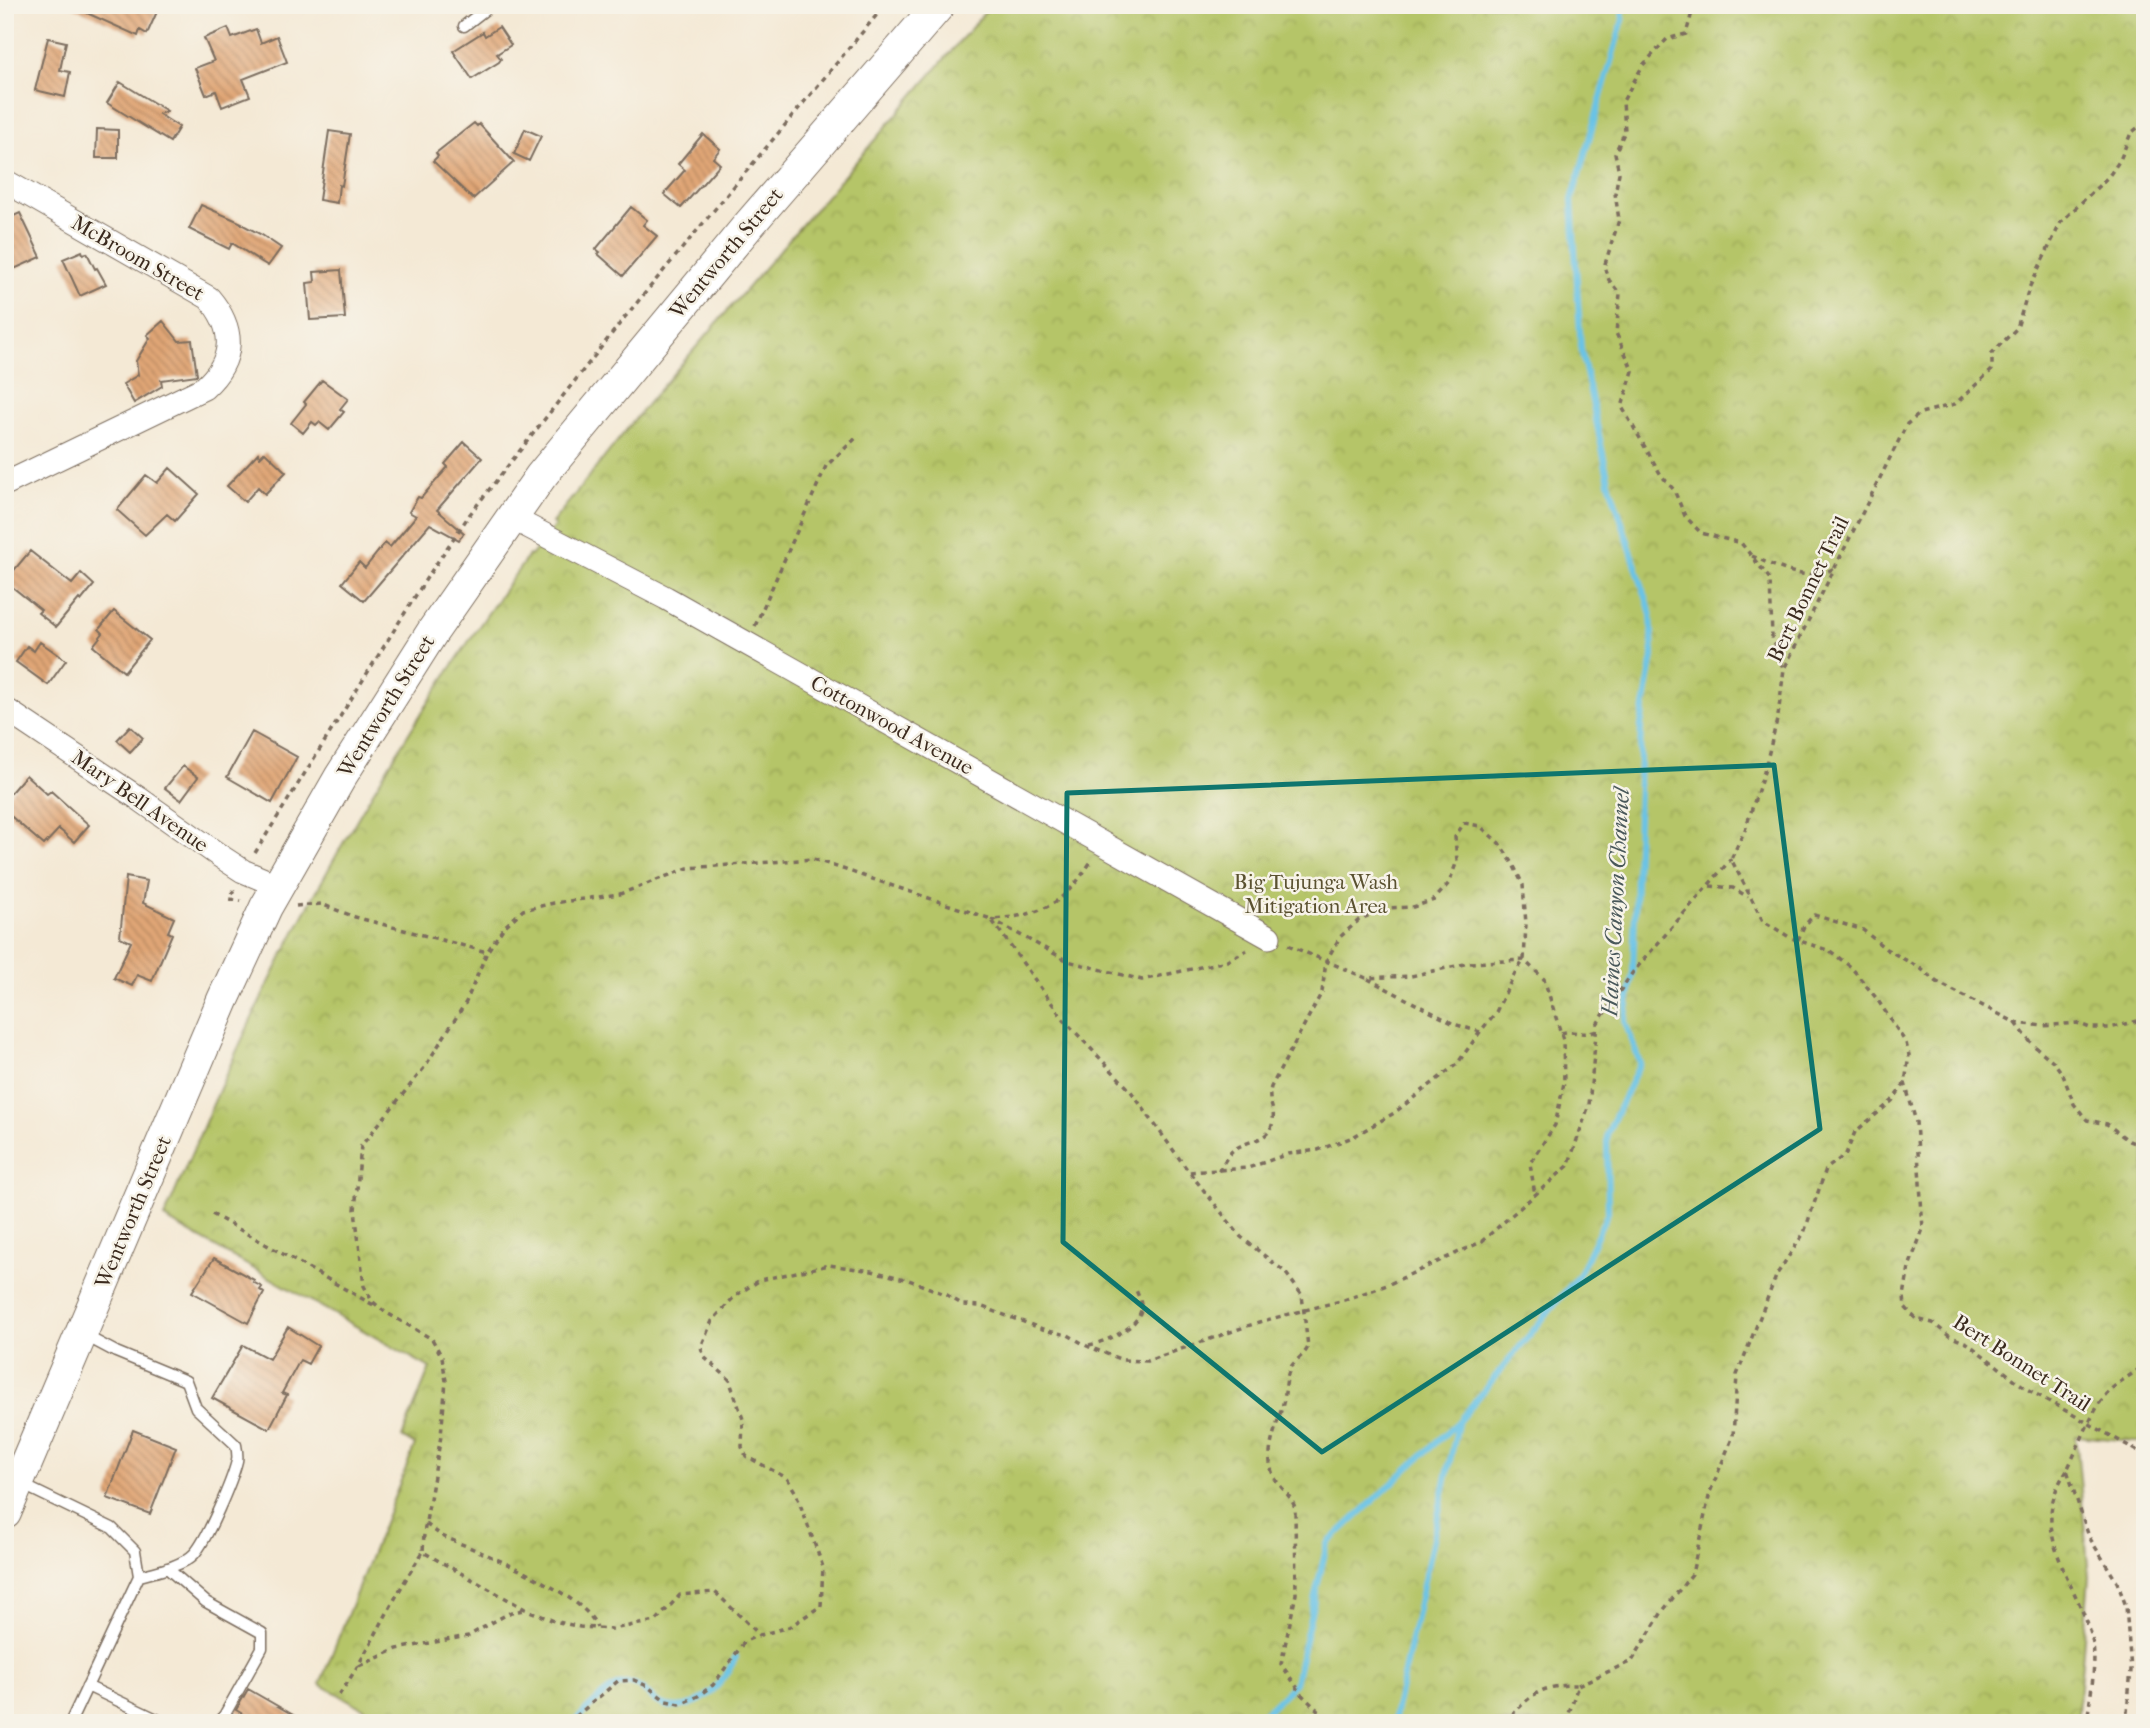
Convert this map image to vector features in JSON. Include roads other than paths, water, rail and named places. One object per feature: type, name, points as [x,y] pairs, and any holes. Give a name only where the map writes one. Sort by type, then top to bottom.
[{"type":"main road","name":"Wentworth Street","points":[[5,1513],[223,1000],[273,896],[341,776],[426,642],[541,476],[747,227],[939,5]]},
{"type":"street","name":"McBroom Street","points":[[5,181],[209,298],[224,319],[229,345],[221,369],[204,388],[5,484]]},
{"type":"street","name":"Cottonwood Avenue","points":[[512,518],[747,643],[1269,937]]},
{"type":"street","name":"Mary Bell Avenue","points":[[5,709],[243,871],[273,896]]},
{"type":"lane","points":[[464,26],[491,5]]},
{"type":"lane","points":[[81,1334],[116,1352],[186,1381],[196,1408],[236,1445],[237,1459],[208,1531],[193,1555],[167,1568],[139,1576]]},
{"type":"lane","points":[[18,1483],[112,1528],[135,1551],[139,1576],[70,1723]]},
{"type":"lane","points":[[167,1568],[206,1602],[262,1633],[262,1648],[220,1723]]},
{"type":"lane","points":[[88,1686],[165,1723]]},
{"type":"waterway","name":"Haines Canyon Channel","points":[[1254,1723],[1295,1683],[1327,1544],[1458,1422],[1578,1276],[1608,1212],[1607,1134],[1640,1063],[1625,1022],[1633,972],[1641,725],[1653,656],[1651,613],[1609,482],[1581,349],[1572,200],[1623,19],[1622,5]]},
{"type":"waterway","points":[[1393,1723],[1458,1424]]},
{"type":"waterway","points":[[573,1723],[607,1692],[619,1685],[631,1684],[640,1688],[666,1706],[677,1707],[697,1702],[720,1683],[736,1657]]},
{"type":"park label","name":"Big Tujunga Wash Mitigation Area","points":[[1316,894]]}]
